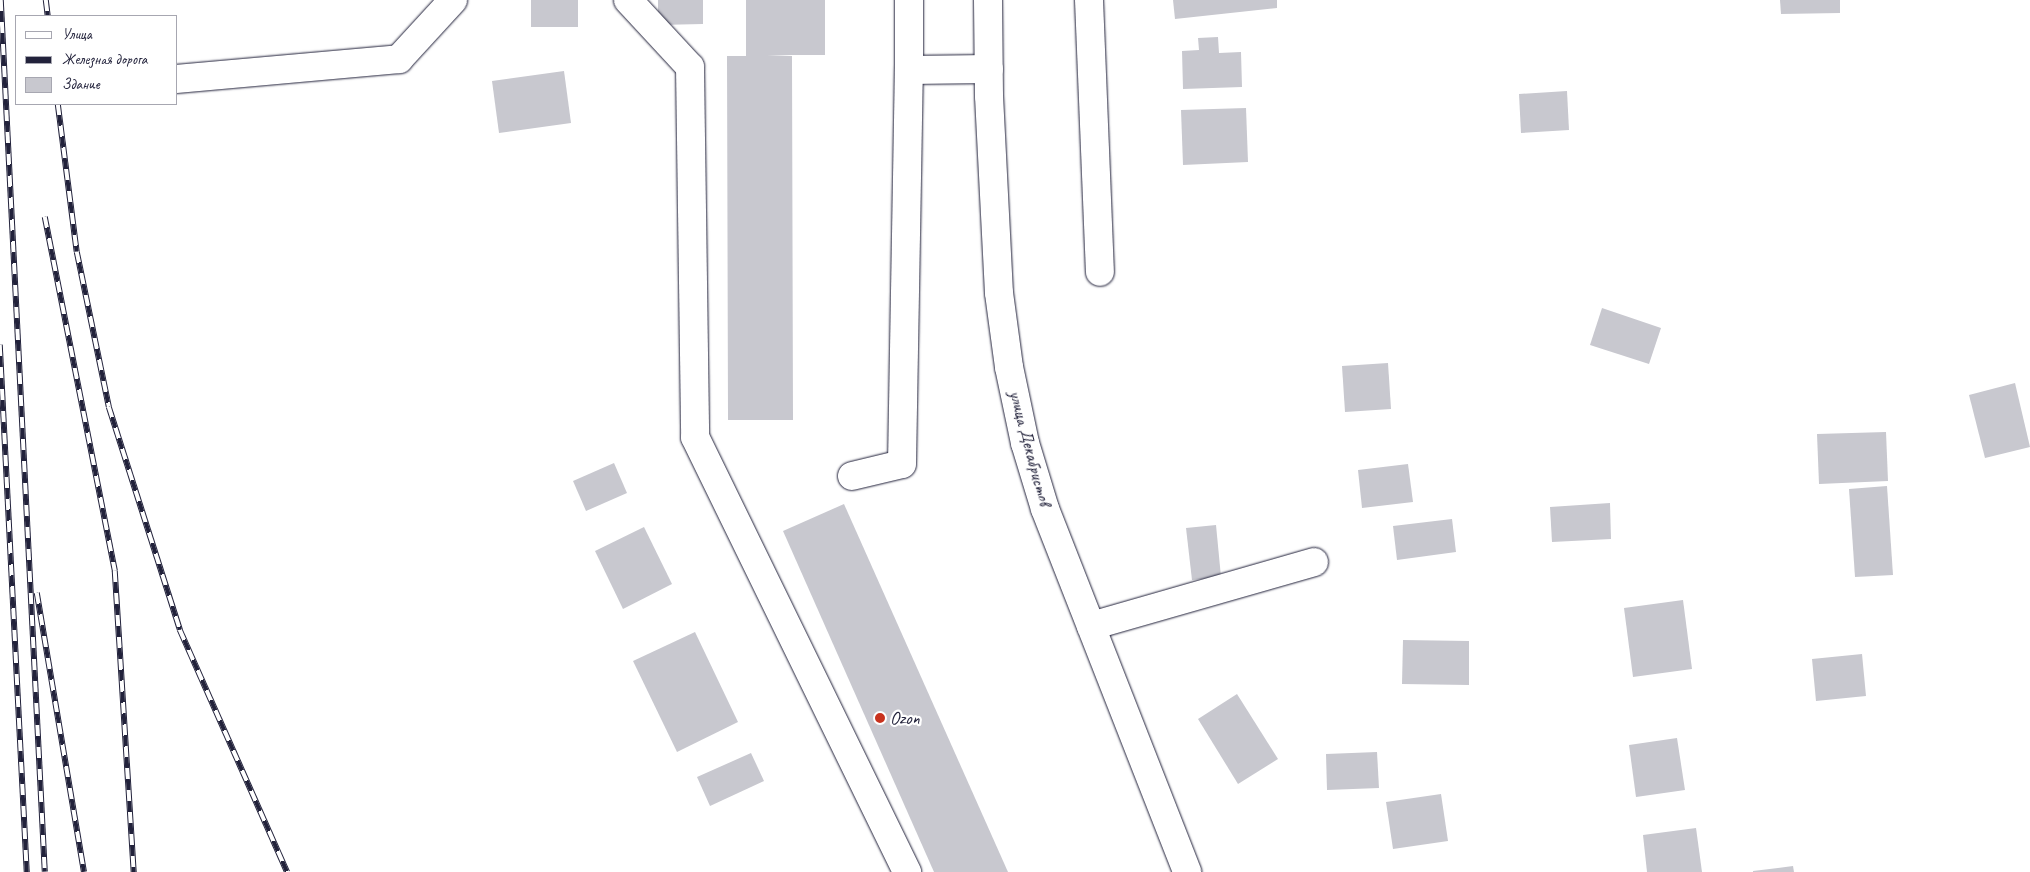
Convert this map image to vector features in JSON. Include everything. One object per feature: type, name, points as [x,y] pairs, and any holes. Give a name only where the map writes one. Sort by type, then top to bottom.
[{"type":"main road","points":[[178,79],[399,59],[453,0]]},
{"type":"main road","points":[[628,0],[690,67],[695,438],[907,872]]},
{"type":"main road","points":[[852,476],[902,464],[909,0]]},
{"type":"main road","name":"улица Декабристов","points":[[988,0],[988,69],[999,293],[1009,367],[1025,442],[1046,510],[1187,872]]},
{"type":"main road","points":[[1089,0],[1100,272]]},
{"type":"main road","points":[[909,70],[988,69]]},
{"type":"main road","points":[[1091,626],[1314,562]]},
{"type":"building","points":[[531,0],[578,0],[578,27],[531,27]]},
{"type":"building","points":[[658,0],[703,0],[703,24],[658,25]]},
{"type":"building","points":[[746,0],[825,0],[825,55],[767,55],[792,56],[793,420],[728,420],[727,56],[746,56]]},
{"type":"building","points":[[1173,0],[1277,0],[1277,8],[1175,19]]},
{"type":"building","points":[[1780,0],[1840,0],[1840,13],[1781,14]]},
{"type":"building","points":[[1218,37],[1219,53],[1241,52],[1242,87],[1183,89],[1182,51],[1199,50],[1198,38]]},
{"type":"building","points":[[564,71],[571,123],[499,133],[492,81]]},
{"type":"building","points":[[1567,91],[1569,130],[1521,133],[1519,94]]},
{"type":"building","points":[[1246,108],[1248,162],[1183,165],[1181,110]]},
{"type":"building","points":[[1602,308],[1661,328],[1649,364],[1590,345]]},
{"type":"building","points":[[1388,363],[1391,409],[1345,412],[1342,366]]},
{"type":"building","points":[[2015,383],[2030,447],[1985,458],[1969,395]]},
{"type":"building","points":[[1886,432],[1888,481],[1819,484],[1817,434]]},
{"type":"building","points":[[614,463],[627,493],[586,511],[573,481]]},
{"type":"building","points":[[1408,464],[1413,502],[1362,508],[1358,470]]},
{"type":"building","points":[[1887,486],[1893,575],[1855,577],[1849,489]]},
{"type":"building","points":[[1610,503],[1611,539],[1552,542],[1550,507]]},
{"type":"building","points":[[844,504],[1008,872],[934,872],[783,531]]},
{"type":"building","points":[[1452,519],[1456,552],[1397,560],[1393,526]]},
{"type":"building","points":[[1216,525],[1221,577],[1192,580],[1186,528]]},
{"type":"building","points":[[644,527],[672,584],[623,609],[595,551]]},
{"type":"building","points":[[1683,600],[1692,669],[1633,677],[1624,608]]},
{"type":"building","points":[[695,632],[738,722],[677,752],[633,661]]},
{"type":"building","points":[[1403,640],[1469,641],[1469,685],[1402,684]]},
{"type":"building","points":[[1862,654],[1866,696],[1816,701],[1812,659]]},
{"type":"building","points":[[1237,694],[1278,759],[1238,784],[1198,719]]},
{"type":"building","points":[[1677,738],[1685,790],[1636,797],[1629,745]]},
{"type":"building","points":[[1377,752],[1379,788],[1327,790],[1326,754]]},
{"type":"building","points":[[751,753],[764,781],[710,806],[697,777]]},
{"type":"building","points":[[1441,794],[1448,841],[1393,849],[1386,802]]},
{"type":"building","points":[[1696,828],[1702,872],[1647,872],[1643,835]]},
{"type":"building","points":[[1793,866],[1794,872],[1753,872],[1753,871]]},
{"type":"railway","points":[[1,0],[45,872]]},
{"type":"railway","points":[[46,0],[48,15]]},
{"type":"railway","points":[[58,105],[77,252],[109,407],[180,630],[287,872]]},
{"type":"railway","points":[[45,217],[115,571],[134,872]]},
{"type":"railway","points":[[0,345],[27,872]]},
{"type":"railway","points":[[37,593],[84,872]]},
{"type":"place","name":"Ozon","points":[[880,718]]}]
